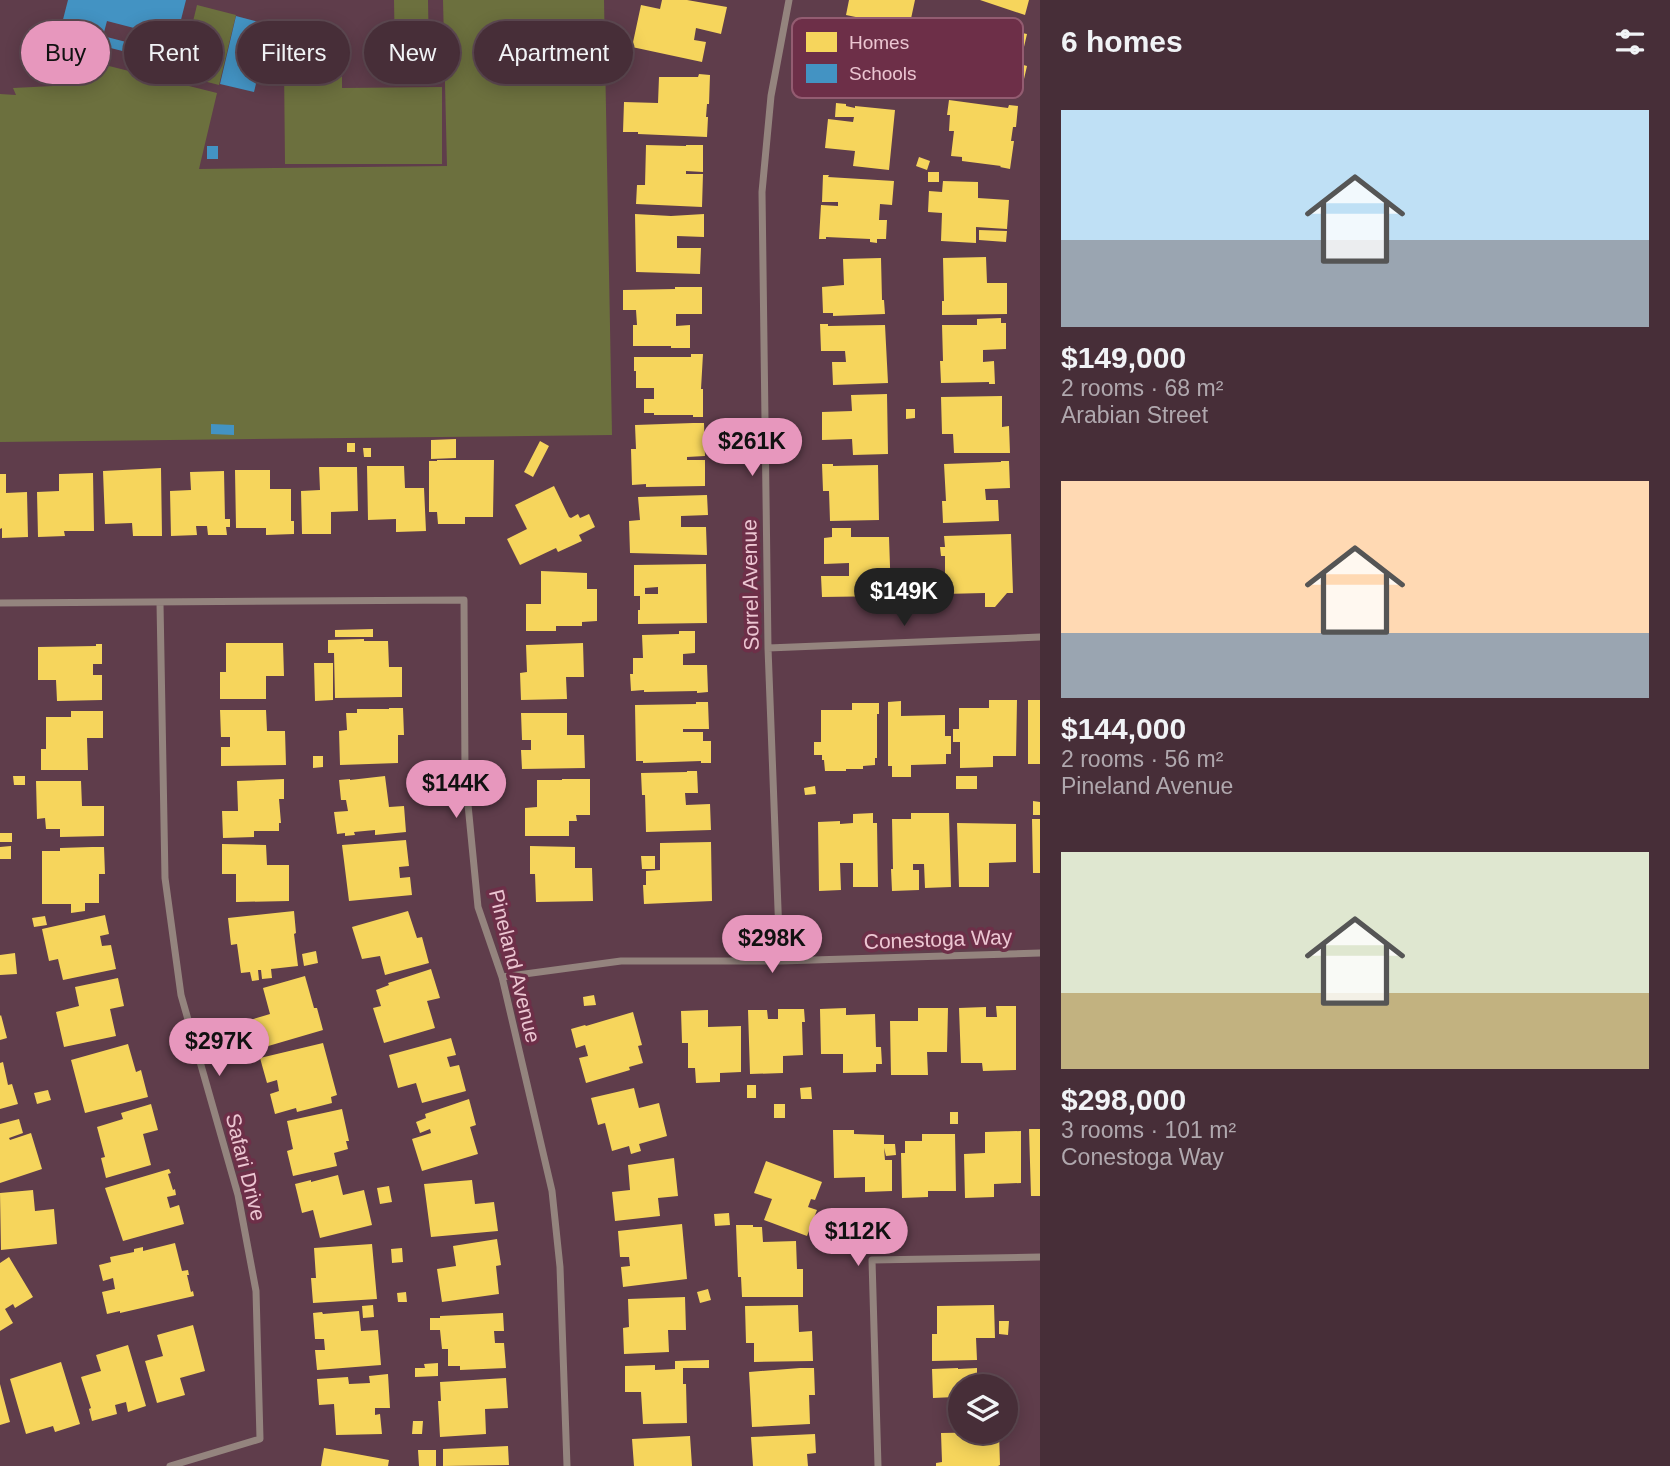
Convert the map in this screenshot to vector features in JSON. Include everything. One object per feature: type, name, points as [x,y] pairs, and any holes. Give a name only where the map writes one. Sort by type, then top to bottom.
[{"type":"street","name":"Sorrel Avenue","points":[[780,961],[768,648],[762,192],[771,96],[789,0]]},
{"type":"street","name":"Pineland Avenue","points":[[0,603],[464,600],[465,774],[478,907],[502,977],[552,1191],[560,1267],[567,1466]]},
{"type":"street","name":"Safari Drive","points":[[160,603],[165,878],[181,995],[238,1195],[256,1292],[260,1439],[170,1466]]},
{"type":"street","points":[[768,648],[1040,637]]},
{"type":"street","name":"Conestoga Way","points":[[502,977],[621,961],[780,961],[1040,953]]},
{"type":"street","points":[[878,1466],[872,1260],[1040,1257]]},
{"type":"green space","points":[[394,0],[428,0],[428,21],[394,21]]},
{"type":"green space","points":[[443,0],[604,0],[604,21],[474,21],[474,84],[606,84],[612,435],[0,442],[0,94],[16,95],[13,88],[54,84],[110,84],[110,66],[124,70],[124,84],[181,84],[217,93],[199,169],[447,166],[445,84],[460,84],[460,21],[444,21]]},
{"type":"green space","points":[[197,5],[236,15],[223,69],[223,21],[193,21]]},
{"type":"green space","points":[[284,84],[342,84],[342,88],[442,87],[442,164],[285,164]]},
{"type":"building: Homes","points":[[662,0],[687,0],[727,7],[721,34],[696,28],[694,40],[706,42],[702,62],[633,47],[641,5],[660,9]]},
{"type":"building: Homes","points":[[849,0],[915,0],[911,18],[861,18],[846,15]]},
{"type":"building: Homes","points":[[980,0],[1029,0],[1025,15]]},
{"type":"building: Homes","points":[[1023,33],[1027,34],[1023,51]]},
{"type":"building: Homes","points":[[1023,65],[1027,66],[1023,83]]},
{"type":"building: Homes","points":[[699,74],[710,75],[707,137],[623,132],[624,102],[658,103],[659,77],[698,77]]},
{"type":"building: Homes","points":[[949,100],[1008,108],[1009,105],[1018,106],[1016,127],[1013,127],[1011,141],[1014,141],[1010,169],[962,161],[962,157],[951,156],[954,131],[949,131]]},
{"type":"building: Homes","points":[[836,103],[855,108],[895,110],[889,170],[853,166],[855,151],[825,148],[828,119],[853,122],[854,117],[835,117]]},
{"type":"building: Homes","points":[[646,145],[703,145],[703,172],[686,171],[686,174],[703,174],[702,207],[636,204],[637,185],[645,185]]},
{"type":"building: Homes","points":[[919,157],[930,161],[927,170],[916,166]]},
{"type":"building: Homes","points":[[928,172],[939,172],[939,182],[928,182]]},
{"type":"building: Homes","points":[[823,175],[894,181],[892,205],[880,204],[879,220],[887,220],[886,239],[877,239],[877,243],[870,242],[870,239],[819,239],[821,205],[838,206],[838,202],[822,202]]},
{"type":"building: Homes","points":[[943,181],[978,182],[978,198],[1009,200],[1007,229],[976,227],[976,243],[941,241],[942,213],[928,212],[929,191],[942,192]]},
{"type":"building: Homes","points":[[635,214],[704,214],[704,237],[677,236],[677,248],[701,248],[700,274],[636,272]]},
{"type":"building: Homes","points":[[979,230],[1007,231],[1006,242],[979,240]]},
{"type":"building: Homes","points":[[986,257],[987,283],[1007,283],[1007,314],[942,315],[943,258]]},
{"type":"building: Homes","points":[[881,258],[885,314],[833,316],[833,313],[823,313],[822,287],[844,285],[843,259]]},
{"type":"building: Homes","points":[[702,287],[702,314],[676,314],[676,326],[690,325],[690,348],[633,346],[633,325],[637,325],[636,310],[623,310],[623,290]]},
{"type":"building: Homes","points":[[1001,318],[1001,323],[1006,323],[1006,349],[983,350],[983,362],[994,361],[995,384],[941,383],[942,325],[977,325],[977,319]]},
{"type":"building: Homes","points":[[820,324],[885,325],[888,383],[833,385],[832,362],[846,362],[845,351],[821,351]]},
{"type":"building: Homes","points":[[691,354],[703,354],[703,417],[644,413],[644,399],[654,399],[654,388],[636,388],[634,357],[691,357]]},
{"type":"building: Homes","points":[[887,394],[888,454],[853,455],[852,439],[822,440],[822,412],[852,411],[851,395]]},
{"type":"building: Homes","points":[[1002,396],[1002,427],[1009,426],[1010,453],[954,453],[953,434],[942,434],[941,397]]},
{"type":"building: Homes","points":[[906,409],[915,409],[915,418],[906,419]]},
{"type":"building: Homes","points":[[704,423],[705,456],[687,457],[687,460],[705,460],[705,486],[632,485],[631,449],[636,449],[635,425]]},
{"type":"building: Homes","points":[[456,439],[456,458],[431,459],[431,440]]},
{"type":"building: Homes","points":[[540,441],[549,446],[533,477],[524,472]]},
{"type":"building: Homes","points":[[347,443],[355,443],[355,452],[347,452]]},
{"type":"building: Homes","points":[[363,448],[371,448],[371,457],[364,457]]},
{"type":"building: Homes","points":[[494,460],[493,517],[465,517],[465,524],[438,524],[437,512],[429,512],[429,461]]},
{"type":"building: Homes","points":[[1009,461],[1010,488],[985,489],[986,500],[998,500],[999,521],[943,523],[942,501],[946,501],[944,464]]},
{"type":"building: Homes","points":[[822,464],[878,465],[879,520],[830,521],[829,491],[823,491]]},
{"type":"building: Homes","points":[[367,466],[404,466],[405,488],[424,488],[426,531],[396,532],[396,519],[368,520]]},
{"type":"building: Homes","points":[[319,467],[357,467],[358,511],[331,512],[331,534],[302,534],[301,491],[320,490]]},
{"type":"building: Homes","points":[[161,468],[162,536],[133,536],[132,523],[105,524],[103,471]]},
{"type":"building: Homes","points":[[235,470],[270,470],[270,489],[291,489],[291,521],[294,521],[294,534],[266,535],[266,528],[236,528]]},
{"type":"building: Homes","points":[[224,471],[225,519],[230,519],[230,527],[226,527],[227,535],[208,535],[207,526],[196,526],[197,535],[171,536],[170,491],[191,490],[190,472]]},
{"type":"building: Homes","points":[[93,473],[94,531],[64,531],[65,536],[38,537],[37,492],[59,491],[59,474]]},
{"type":"building: Homes","points":[[0,474],[6,474],[6,493],[27,492],[28,537],[2,538]]},
{"type":"building: Homes","points":[[554,486],[569,517],[578,514],[580,518],[589,514],[595,527],[579,535],[582,541],[558,552],[556,548],[520,565],[507,539],[527,529],[515,505]]},
{"type":"building: Homes","points":[[707,495],[708,515],[681,516],[681,527],[706,527],[707,555],[630,553],[629,521],[640,520],[638,497]]},
{"type":"building: Homes","points":[[832,528],[851,528],[851,537],[889,537],[891,596],[822,597],[821,576],[849,576],[849,563],[824,564],[824,538],[832,537]]},
{"type":"building: Homes","points":[[1011,534],[1013,593],[1007,593],[995,607],[985,607],[985,593],[932,592],[932,577],[945,576],[945,556],[941,556],[940,547],[945,547],[944,536]]},
{"type":"building: Homes","points":[[706,564],[707,623],[638,624],[640,596],[634,596],[634,565]],"holes":[[[658,587],[658,594],[645,594],[645,588]]]},
{"type":"building: Homes","points":[[541,571],[587,573],[587,589],[597,589],[597,621],[582,622],[582,626],[556,626],[556,631],[526,631],[526,604],[541,604]]},
{"type":"building: Homes","points":[[917,594],[944,594],[944,608],[918,609]]},
{"type":"building: Homes","points":[[373,629],[373,637],[335,637],[335,630]]},
{"type":"building: Homes","points":[[679,631],[695,631],[695,653],[683,654],[683,665],[707,665],[708,692],[631,691],[633,658],[643,658],[642,635],[679,634]]},
{"type":"building: Homes","points":[[328,640],[388,641],[389,667],[402,667],[402,697],[335,698],[334,653],[328,653]]},
{"type":"building: Homes","points":[[226,643],[283,643],[284,676],[266,676],[266,699],[220,699],[220,672],[226,672]]},
{"type":"building: Homes","points":[[583,643],[584,677],[566,677],[567,699],[521,700],[520,673],[527,672],[526,645]]},
{"type":"building: Homes","points":[[102,644],[102,664],[93,664],[93,675],[102,675],[102,700],[57,701],[56,680],[38,680],[38,647]]},
{"type":"building: Homes","points":[[314,663],[333,663],[333,700],[315,701]]},
{"type":"building: Homes","points":[[989,700],[1017,700],[1016,756],[993,756],[993,767],[960,768],[960,742],[953,742],[953,729],[959,729],[959,708],[989,708]]},
{"type":"building: Homes","points":[[1028,700],[1040,700],[1040,764],[1028,764]]},
{"type":"building: Homes","points":[[901,701],[901,716],[945,715],[945,736],[951,736],[951,754],[946,754],[946,764],[911,765],[911,777],[892,777],[892,766],[888,766],[888,702]]},
{"type":"building: Homes","points":[[708,702],[709,729],[683,729],[683,732],[703,732],[703,741],[711,741],[711,763],[636,761],[635,705]]},
{"type":"building: Homes","points":[[852,703],[879,703],[875,765],[863,766],[863,769],[825,771],[822,755],[814,755],[814,742],[821,742],[821,710],[852,710]]},
{"type":"building: Homes","points":[[403,708],[404,735],[398,735],[398,763],[340,765],[339,731],[347,730],[346,713],[357,713],[357,709]]},
{"type":"building: Homes","points":[[220,710],[266,710],[267,731],[285,731],[286,765],[221,766],[221,747],[230,747],[230,737],[221,737]]},
{"type":"building: Homes","points":[[71,711],[103,711],[103,738],[87,738],[88,770],[41,770],[41,749],[46,749],[46,717],[71,717]]},
{"type":"building: Homes","points":[[521,713],[567,713],[567,735],[584,735],[585,768],[522,769],[521,750],[531,750],[531,740],[522,740]]},
{"type":"building: Homes","points":[[313,756],[323,756],[323,767],[313,768]]},
{"type":"building: Homes","points":[[697,771],[698,793],[685,793],[686,805],[710,804],[711,830],[646,832],[645,795],[642,795],[641,773]]},
{"type":"building: Homes","points":[[13,776],[25,776],[25,785],[14,785]]},
{"type":"building: Homes","points":[[385,776],[389,807],[404,806],[406,832],[375,835],[375,830],[354,832],[355,835],[337,834],[334,812],[348,811],[346,800],[341,800],[339,780]]},
{"type":"building: Homes","points":[[956,776],[977,776],[977,789],[956,789]]},
{"type":"building: Homes","points":[[284,779],[284,799],[279,799],[279,831],[254,831],[254,837],[223,838],[222,811],[238,811],[237,781]]},
{"type":"building: Homes","points":[[590,779],[590,815],[576,815],[577,821],[569,821],[569,836],[525,836],[525,808],[537,807],[537,780]]},
{"type":"building: Homes","points":[[36,781],[81,781],[82,806],[104,806],[104,836],[60,837],[60,829],[46,829],[45,818],[37,819]]},
{"type":"building: Homes","points":[[815,786],[816,794],[805,795],[804,788]]},
{"type":"building: Homes","points":[[1033,801],[1040,802],[1040,815],[1033,815]]},
{"type":"building: Homes","points":[[873,813],[873,823],[877,823],[878,887],[853,887],[853,863],[840,863],[841,890],[819,891],[818,822],[853,823],[853,814]]},
{"type":"building: Homes","points":[[911,813],[949,813],[951,887],[925,888],[924,864],[913,864],[913,870],[919,870],[919,890],[892,891],[892,819],[911,819]]},
{"type":"building: Homes","points":[[1032,819],[1040,819],[1040,873],[1033,873]]},
{"type":"building: Homes","points":[[957,823],[1016,824],[1016,862],[989,863],[989,887],[959,887]]},
{"type":"building: Homes","points":[[0,833],[12,833],[12,842],[0,842]]},
{"type":"building: Homes","points":[[406,840],[409,866],[399,867],[400,878],[410,877],[412,895],[349,901],[342,845]]},
{"type":"building: Homes","points":[[711,842],[712,901],[644,904],[643,885],[646,885],[646,871],[660,870],[660,843]]},
{"type":"building: Homes","points":[[222,844],[266,845],[267,865],[289,865],[289,901],[236,902],[236,874],[222,874]]},
{"type":"building: Homes","points":[[11,846],[11,859],[0,859],[0,847]]},
{"type":"building: Homes","points":[[530,846],[575,847],[575,868],[592,868],[593,901],[536,902],[535,874],[530,874]]},
{"type":"building: Homes","points":[[104,847],[105,874],[99,874],[99,903],[85,903],[85,911],[71,913],[71,904],[42,904],[42,851]]},
{"type":"building: Homes","points":[[641,856],[655,856],[655,869],[642,869]]},
{"type":"building: Homes","points":[[294,911],[298,966],[271,969],[272,978],[262,979],[261,970],[258,970],[259,980],[252,981],[250,972],[241,973],[237,944],[231,945],[228,918]]},
{"type":"building: Homes","points":[[408,911],[417,938],[422,937],[429,963],[385,975],[380,956],[362,959],[352,927]]},
{"type":"building: Homes","points":[[105,915],[109,934],[100,936],[102,946],[111,945],[116,969],[63,980],[58,959],[49,961],[42,929]]},
{"type":"building: Homes","points":[[45,916],[47,925],[34,927],[32,918]]},
{"type":"building: Homes","points":[[316,951],[318,963],[304,966],[302,954]]},
{"type":"building: Homes","points":[[15,953],[17,974],[0,975],[0,955]]},
{"type":"building: Homes","points":[[431,969],[440,998],[427,1001],[435,1028],[384,1043],[373,1008],[381,1006],[376,990],[389,985],[388,983]]},
{"type":"building: Homes","points":[[305,976],[323,1030],[258,1049],[250,1020],[270,1014],[263,988]]},
{"type":"building: Homes","points":[[118,978],[124,1006],[110,1009],[116,1036],[64,1047],[56,1012],[79,1006],[75,987]]},
{"type":"building: Homes","points":[[594,995],[596,1005],[584,1006],[583,997]]},
{"type":"building: Homes","points":[[996,1006],[1016,1006],[1016,1070],[983,1071],[982,1063],[961,1063],[959,1008],[986,1007],[986,1017],[997,1017]]},
{"type":"building: Homes","points":[[846,1008],[846,1015],[875,1014],[876,1047],[881,1047],[882,1064],[876,1064],[876,1072],[843,1073],[843,1054],[821,1054],[820,1009]]},
{"type":"building: Homes","points":[[918,1008],[948,1008],[947,1052],[927,1052],[928,1075],[891,1075],[890,1021],[918,1021]]},
{"type":"building: Homes","points":[[778,1009],[804,1009],[803,1055],[783,1056],[783,1073],[750,1074],[748,1010],[767,1010],[768,1019],[778,1019]]},
{"type":"building: Homes","points":[[708,1010],[708,1027],[741,1026],[741,1072],[720,1073],[720,1082],[696,1083],[695,1068],[688,1068],[688,1043],[682,1043],[681,1011]]},
{"type":"building: Homes","points":[[633,1012],[642,1045],[638,1046],[643,1063],[629,1067],[630,1070],[586,1083],[579,1058],[588,1056],[585,1045],[576,1048],[571,1029]]},
{"type":"building: Homes","points":[[0,1016],[7,1038],[0,1040]]},
{"type":"building: Homes","points":[[451,1038],[456,1055],[447,1057],[450,1067],[459,1065],[466,1091],[422,1103],[416,1083],[398,1088],[389,1055]]},
{"type":"building: Homes","points":[[323,1043],[337,1095],[331,1097],[332,1103],[297,1112],[296,1108],[275,1114],[270,1094],[279,1091],[277,1080],[267,1083],[260,1058]]},
{"type":"building: Homes","points":[[128,1044],[136,1072],[141,1070],[148,1097],[85,1113],[71,1060]]},
{"type":"building: Homes","points":[[3,1062],[8,1085],[12,1084],[18,1104],[0,1109],[0,1063]]},
{"type":"building: Homes","points":[[747,1085],[756,1085],[756,1098],[747,1098]]},
{"type":"building: Homes","points":[[811,1087],[812,1099],[801,1099],[800,1088]]},
{"type":"building: Homes","points":[[634,1088],[639,1108],[659,1103],[667,1136],[639,1144],[641,1151],[631,1154],[629,1146],[612,1151],[605,1123],[598,1125],[591,1098]]},
{"type":"building: Homes","points":[[48,1090],[51,1100],[37,1104],[34,1093]]},
{"type":"building: Homes","points":[[469,1099],[476,1125],[470,1127],[478,1154],[422,1171],[412,1139],[431,1133],[430,1129],[420,1133],[416,1122],[426,1118],[425,1114]]},
{"type":"building: Homes","points":[[151,1104],[158,1130],[143,1134],[151,1165],[106,1178],[101,1158],[105,1157],[97,1127],[123,1119],[121,1113]]},
{"type":"building: Homes","points":[[774,1104],[785,1104],[785,1118],[774,1118]]},
{"type":"building: Homes","points":[[342,1109],[349,1141],[346,1141],[348,1149],[334,1153],[337,1166],[293,1176],[287,1151],[293,1149],[287,1121]]},
{"type":"building: Homes","points":[[950,1112],[958,1112],[958,1124],[950,1124]]},
{"type":"building: Homes","points":[[19,1119],[23,1133],[9,1138],[10,1140],[31,1133],[42,1169],[0,1183],[0,1124]]},
{"type":"building: Homes","points":[[1029,1129],[1040,1129],[1040,1196],[1031,1196]]},
{"type":"building: Homes","points":[[833,1130],[884,1135],[884,1144],[895,1144],[896,1155],[886,1156],[884,1148],[885,1160],[892,1160],[892,1191],[865,1192],[865,1177],[834,1178]]},
{"type":"building: Homes","points":[[1021,1131],[1021,1183],[994,1184],[994,1197],[965,1198],[964,1154],[985,1153],[985,1132]]},
{"type":"building: Homes","points":[[922,1134],[955,1134],[956,1191],[928,1191],[928,1197],[902,1198],[901,1153],[905,1153],[905,1141],[922,1141]]},
{"type":"building: Homes","points":[[674,1158],[678,1196],[658,1198],[660,1216],[615,1221],[612,1192],[630,1190],[628,1165]]},
{"type":"building: Homes","points":[[766,1161],[822,1182],[815,1200],[811,1199],[808,1207],[817,1210],[807,1236],[764,1220],[772,1199],[754,1193]]},
{"type":"building: Homes","points":[[169,1169],[171,1173],[168,1174],[176,1195],[167,1197],[170,1208],[179,1205],[184,1224],[123,1241],[105,1188]]},
{"type":"building: Homes","points":[[338,1175],[343,1195],[364,1190],[372,1225],[320,1238],[313,1210],[302,1213],[295,1184]]},
{"type":"building: Homes","points":[[472,1180],[475,1204],[494,1202],[498,1231],[431,1237],[424,1184]]},
{"type":"building: Homes","points":[[389,1186],[392,1202],[380,1204],[377,1188]]},
{"type":"building: Homes","points":[[33,1190],[35,1211],[54,1209],[57,1244],[1,1250],[0,1193]]},
{"type":"building: Homes","points":[[729,1213],[730,1225],[715,1226],[714,1214]]},
{"type":"building: Homes","points":[[682,1224],[687,1279],[623,1287],[621,1267],[630,1266],[629,1257],[620,1257],[618,1231]]},
{"type":"building: Homes","points":[[736,1225],[762,1227],[763,1242],[796,1241],[797,1269],[803,1269],[803,1297],[742,1297],[741,1277],[738,1277]]},
{"type":"building: Homes","points":[[497,1239],[501,1265],[496,1266],[499,1294],[442,1302],[437,1269],[456,1266],[453,1246]]},
{"type":"building: Homes","points":[[175,1243],[182,1271],[188,1270],[194,1296],[107,1314],[102,1292],[115,1289],[113,1278],[103,1281],[99,1265],[111,1262],[110,1257],[134,1252],[134,1249],[143,1247],[143,1251]]},
{"type":"building: Homes","points":[[372,1244],[377,1299],[313,1303],[311,1278],[316,1278],[314,1248]]},
{"type":"building: Homes","points":[[402,1248],[403,1262],[392,1263],[391,1249]]},
{"type":"building: Homes","points":[[9,1257],[33,1297],[15,1308],[13,1304],[5,1309],[13,1323],[0,1331],[0,1263]]},
{"type":"building: Homes","points":[[708,1289],[711,1300],[700,1303],[697,1292]]},
{"type":"building: Homes","points":[[406,1292],[407,1302],[398,1302],[397,1293]]},
{"type":"building: Homes","points":[[685,1297],[686,1330],[668,1330],[669,1352],[624,1354],[623,1328],[629,1327],[628,1299]]},
{"type":"building: Homes","points":[[373,1305],[374,1317],[363,1318],[362,1306]]},
{"type":"building: Homes","points":[[798,1305],[799,1332],[812,1331],[813,1361],[754,1362],[754,1343],[746,1343],[745,1306]]},
{"type":"building: Homes","points":[[994,1305],[995,1338],[976,1338],[977,1360],[932,1361],[932,1334],[937,1334],[937,1306]]},
{"type":"building: Homes","points":[[359,1311],[361,1331],[378,1330],[381,1365],[317,1370],[315,1350],[325,1350],[324,1339],[315,1339],[313,1313]]},
{"type":"building: Homes","points":[[503,1313],[504,1331],[494,1331],[495,1343],[504,1343],[506,1368],[460,1370],[460,1366],[448,1366],[448,1349],[442,1349],[440,1330],[430,1330],[430,1318]]},
{"type":"building: Homes","points":[[999,1321],[1009,1321],[1008,1335],[999,1334]]},
{"type":"building: Homes","points":[[193,1325],[205,1371],[180,1378],[185,1395],[157,1403],[145,1361],[163,1356],[157,1335]]},
{"type":"building: Homes","points":[[128,1345],[146,1406],[128,1412],[126,1402],[115,1405],[117,1414],[92,1421],[91,1408],[81,1377],[101,1371],[96,1355]]},
{"type":"building: Homes","points":[[709,1360],[709,1368],[683,1368],[687,1423],[643,1424],[641,1392],[625,1392],[625,1366],[655,1365],[655,1370],[675,1369],[675,1361]]},
{"type":"building: Homes","points":[[61,1362],[80,1424],[55,1432],[53,1426],[26,1434],[10,1379]]},
{"type":"building: Homes","points":[[438,1363],[438,1376],[415,1377],[415,1368],[425,1368],[424,1364]]},
{"type":"building: Homes","points":[[814,1368],[815,1395],[809,1395],[810,1424],[752,1427],[749,1372]]},
{"type":"building: Homes","points":[[977,1368],[977,1374],[948,1374],[948,1397],[933,1398],[932,1369]]},
{"type":"building: Homes","points":[[388,1374],[390,1408],[375,1408],[375,1415],[380,1414],[382,1434],[336,1435],[334,1404],[319,1405],[317,1379],[348,1377],[349,1384],[370,1383],[369,1376]]},
{"type":"building: Homes","points":[[506,1378],[508,1408],[485,1409],[486,1434],[440,1437],[440,1382]]},
{"type":"building: Homes","points":[[0,1384],[10,1422],[0,1425]]},
{"type":"building: Homes","points":[[413,1421],[423,1421],[422,1434],[412,1434]]},
{"type":"building: Homes","points":[[941,1433],[948,1433],[948,1444],[999,1444],[1000,1465],[936,1466],[936,1463],[942,1462]]},
{"type":"building: Homes","points":[[815,1434],[816,1453],[807,1454],[808,1466],[753,1466],[751,1437]]},
{"type":"building: Homes","points":[[690,1436],[692,1466],[634,1466],[632,1439]]},
{"type":"building: Homes","points":[[508,1446],[509,1465],[443,1466],[443,1449]]},
{"type":"building: Homes","points":[[324,1448],[389,1460],[388,1466],[321,1466]]},
{"type":"building: Homes","points":[[418,1450],[436,1450],[436,1466],[419,1466]]},
{"type":"building: Schools","points":[[68,0],[186,0],[181,21],[124,21],[124,25],[110,21],[63,21]]},
{"type":"building: Schools","points":[[236,16],[255,21],[237,21],[237,84],[256,84],[254,92],[220,84],[223,84],[223,71]]},
{"type":"building: Schools","points":[[110,38],[124,41],[124,51],[110,48]]},
{"type":"building: Schools","points":[[207,146],[218,146],[218,159],[207,159]]},
{"type":"building: Schools","points":[[211,424],[234,425],[234,435],[211,434]]}]
